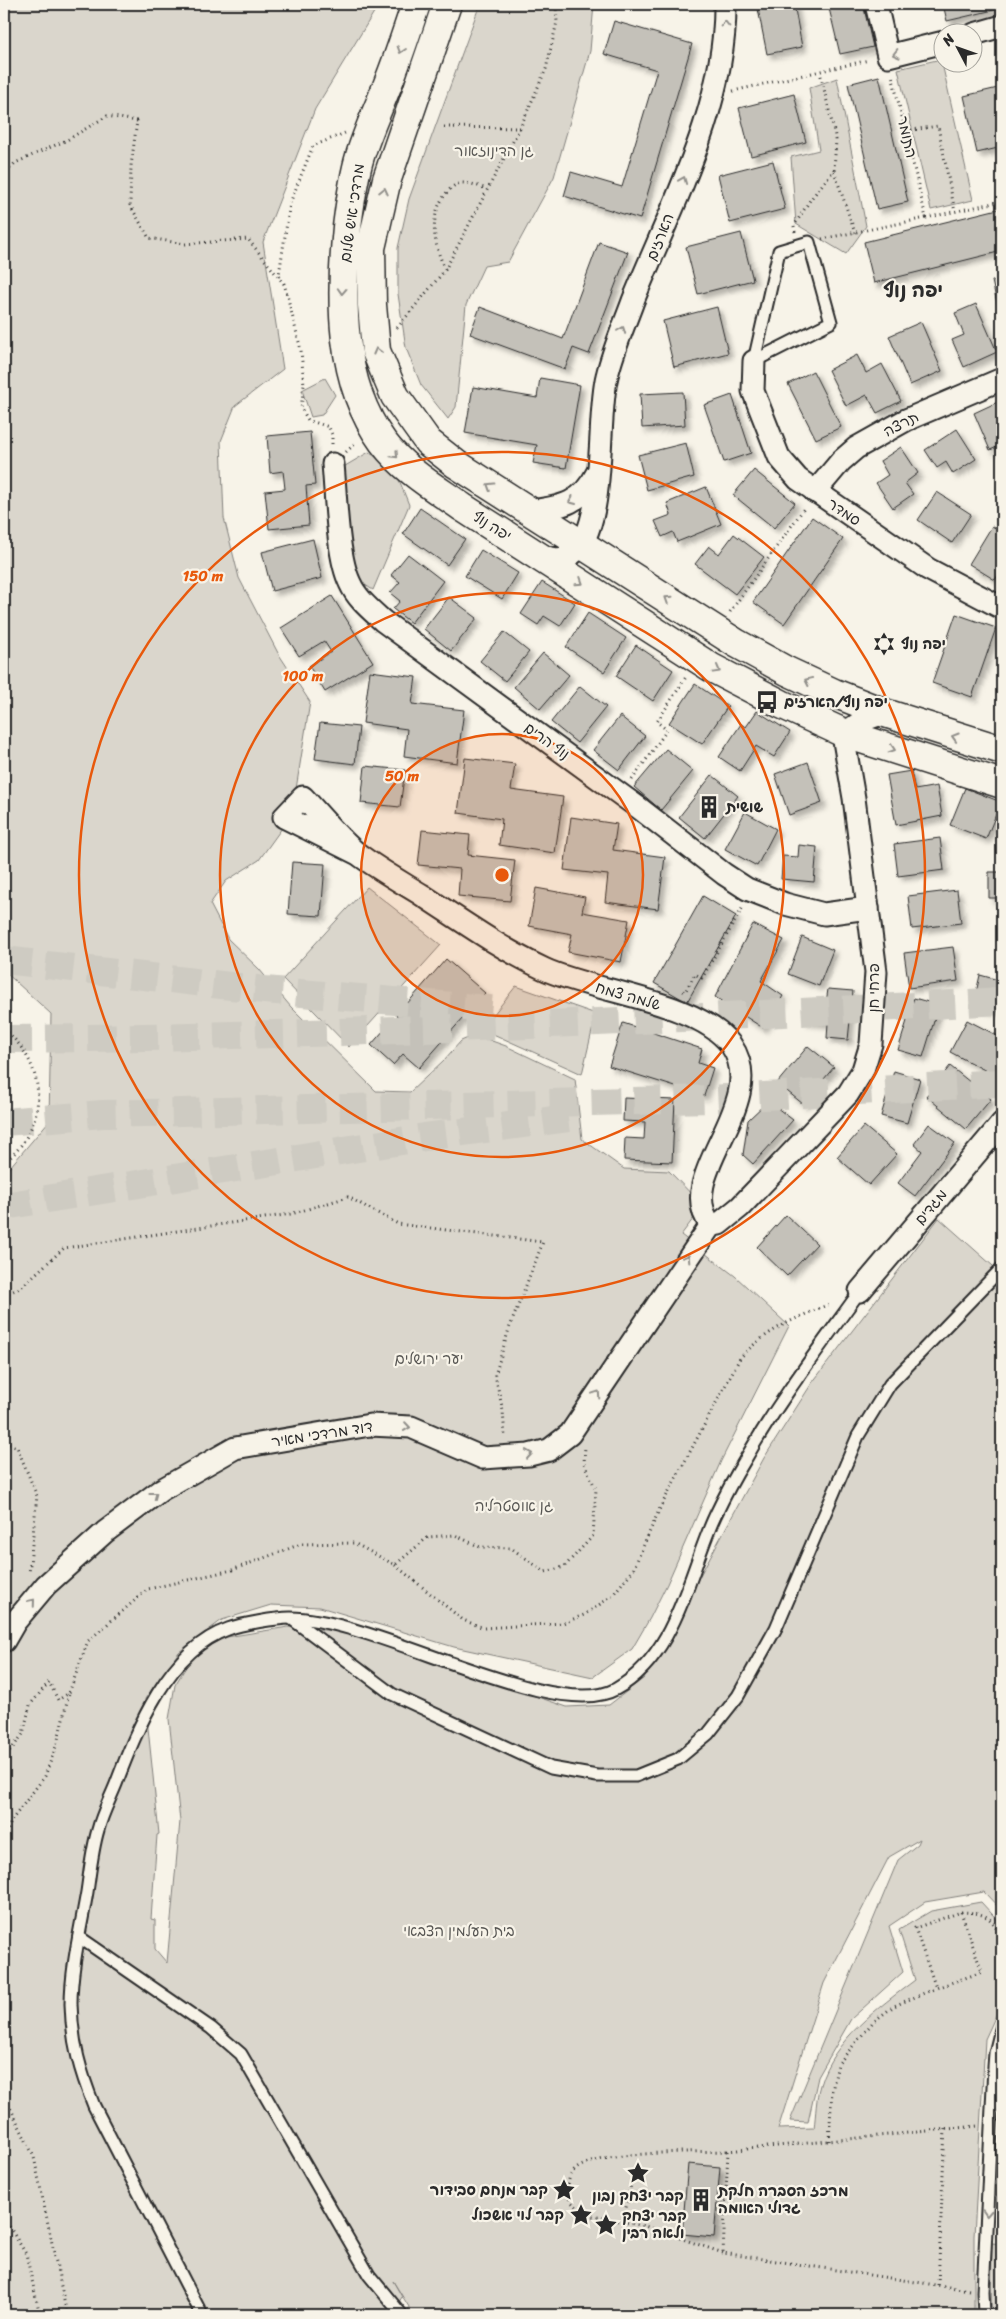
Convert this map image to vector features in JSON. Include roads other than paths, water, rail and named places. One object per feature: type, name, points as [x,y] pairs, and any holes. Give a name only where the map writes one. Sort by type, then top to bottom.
[{"type":"main road","name":"מרדכי איש שלום","points":[[374,427],[356,387],[349,354],[342,303],[344,253],[349,207],[360,158],[398,59],[416,4]]},
{"type":"main road","name":"מרדכי איש שלום","points":[[447,4],[387,179],[371,248],[376,351],[395,396],[428,442],[456,464],[532,511]]},
{"type":"main road","name":"יפה נוף","points":[[374,427],[384,443],[422,479],[698,659],[781,704],[846,734],[1002,784]]},
{"type":"main road","points":[[532,511],[736,643],[818,686],[885,713],[1002,750]]},
{"type":"street","name":"הארזים","points":[[582,544],[593,514],[606,377],[621,332],[694,152],[713,96],[724,38],[725,4]]},
{"type":"street","points":[[876,4],[888,56],[934,44]]},
{"type":"street","points":[[984,31],[1002,26]]},
{"type":"street","name":"סמדר","points":[[754,361],[753,391],[779,457],[798,479],[928,568],[1002,608]]},
{"type":"street","name":"תרצה","points":[[815,492],[841,461],[856,448],[906,420],[1002,380]]},
{"type":"street","name":"נוף הרים","points":[[333,464],[344,564],[350,584],[362,601],[383,622],[621,795],[724,874],[752,891],[785,904],[824,914],[868,908]]},
{"type":"street","name":"הארזים","points":[[532,511],[550,509],[577,499],[587,490],[598,470]]},
{"type":"street","points":[[540,556],[552,559],[561,558],[570,555],[582,544]]},
{"type":"street","points":[[846,734],[868,718],[885,713]]},
{"type":"street","name":"פרחי חן","points":[[711,1225],[719,1224],[740,1207],[848,1094],[864,1070],[872,1036],[876,972],[854,798],[844,750],[846,734]]},
{"type":"street","name":"שלמה צמח","points":[[358,854],[504,949],[546,970],[585,984],[658,1003],[703,1022],[730,1045],[740,1062],[738,1103],[719,1143],[702,1192],[702,1211],[711,1225]]},
{"type":"street","name":"מגדים","points":[[860,1292],[1002,1123]]},
{"type":"street","name":"דוד מרדכי מאיר","points":[[4,1641],[15,1622],[46,1585],[105,1532],[161,1490],[236,1448],[370,1425],[411,1427],[483,1458],[528,1455],[549,1450],[570,1434],[711,1225]]},
{"type":"lane","name":"סמדר","points":[[804,243],[831,322],[754,361],[779,251],[804,243]]},
{"type":"lane","points":[[291,1618],[392,1694],[551,1768],[597,1776],[636,1776],[678,1759],[708,1734],[743,1687],[776,1628],[858,1436],[890,1384],[1002,1268]]},
{"type":"lane","points":[[202,2315],[94,2106],[79,2070],[71,2000],[79,1937],[97,1831],[129,1751],[147,1712],[161,1689],[177,1667],[201,1642],[228,1628],[291,1618],[349,1627],[550,1693],[594,1697],[615,1690],[650,1663],[683,1602],[714,1517],[744,1462],[783,1397],[860,1292]]},
{"type":"lane","points":[[79,1937],[211,2028],[241,2054],[369,2276],[402,2315]]},
{"type":"lane","points":[[984,2315],[983,2292],[994,2053],[1002,2025]]},
{"type":"tunnel","points":[[4,960],[265,990],[501,1010]]},
{"type":"tunnel","points":[[4,1039],[379,1031],[753,1015],[1002,1001]]},
{"type":"tunnel","points":[[4,1122],[103,1114],[710,1099],[1002,1083]]},
{"type":"tunnel","points":[[4,1206],[425,1137],[568,1118]]},
{"type":"place","name":"יפה נוף","points":[[884,644]]},
{"type":"place","name":"יפה נוף/הארזים","points":[[767,702]]},
{"type":"place","name":"שושית","points":[[709,807]]},
{"type":"place","name":"קבר יצחק נבון","points":[[638,2173]]},
{"type":"place","name":"קבר מנחם סבידור","points":[[564,2190]]},
{"type":"place","name":"מרכז הסברה חלקת גדולי האומה","points":[[701,2200]]},
{"type":"place","name":"קבר לוי אשכול","points":[[581,2215]]},
{"type":"place","name":"קבר יצחק ולאה רבין","points":[[606,2225]]},
{"type":"district","name":"יפה נוף","points":[[913,290]]},
{"type":"park label","name":"גן הדינוזאור","points":[[494,151]]},
{"type":"park label","name":"יער ירושלים","points":[[429,1359]]},
{"type":"park label","name":"גן אוסטרליה","points":[[514,1506]]},
{"type":"park label","name":"בית העלמין הצבאי","points":[[459,1931]]}]
